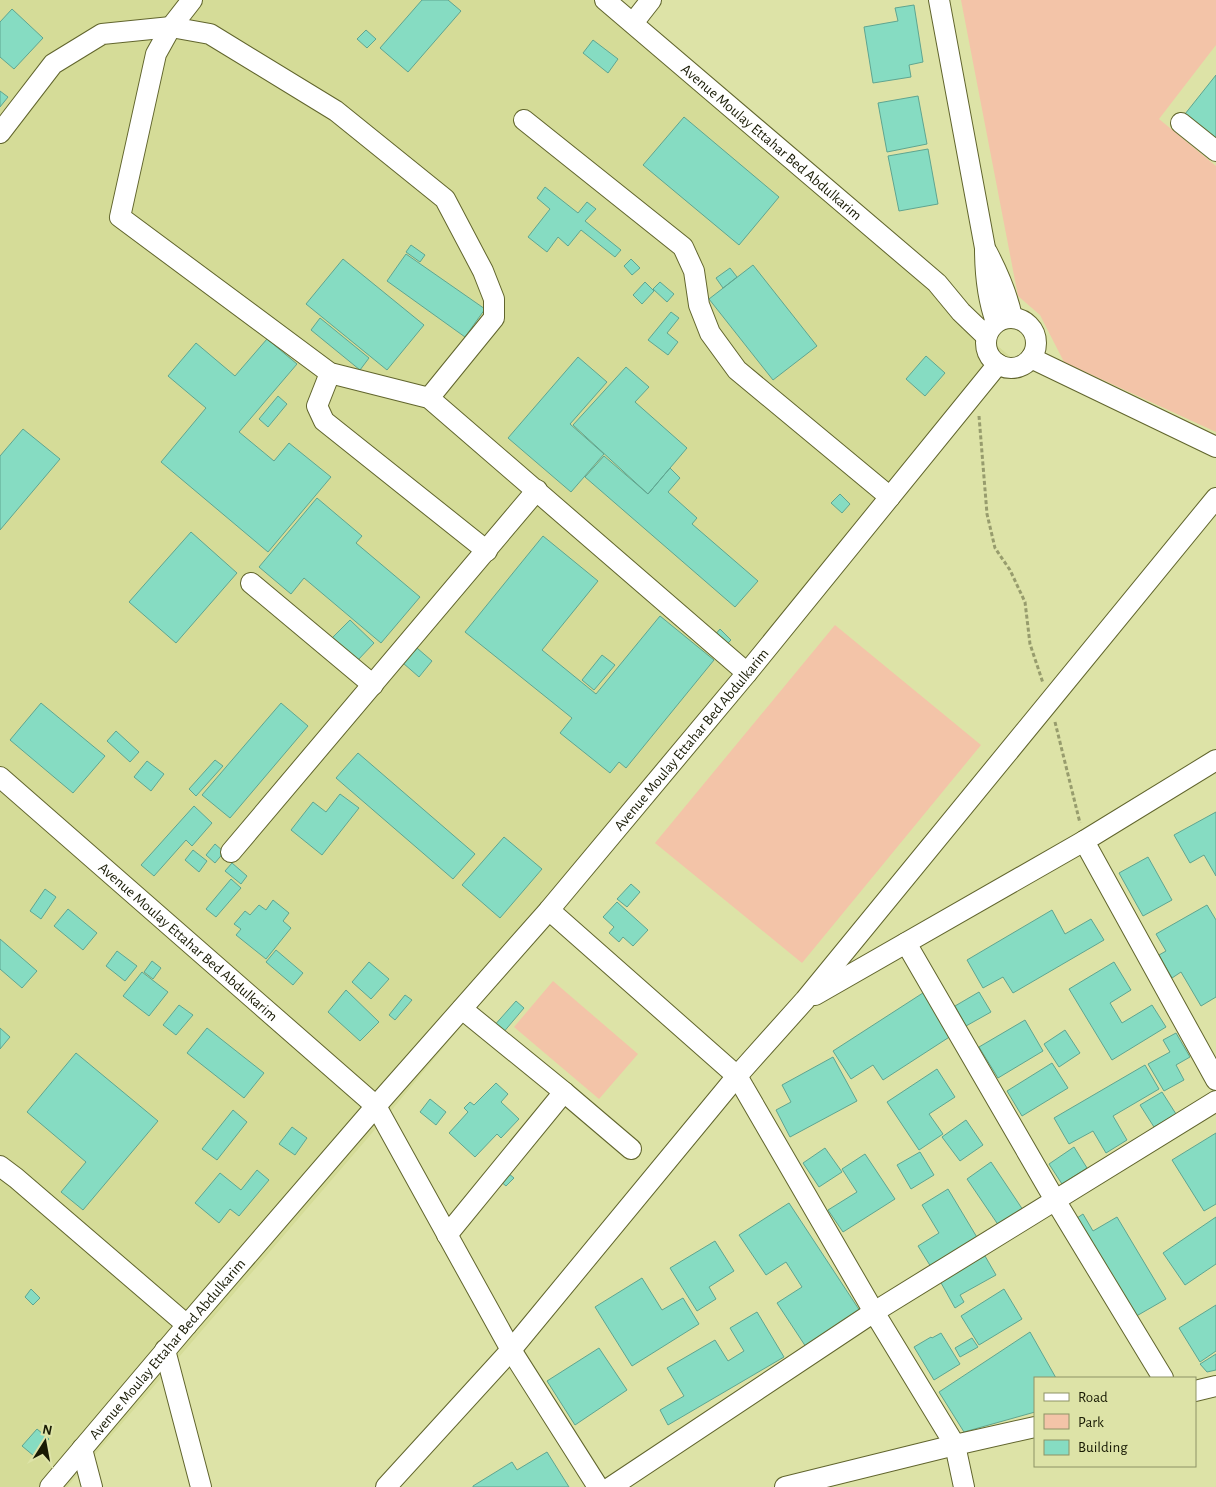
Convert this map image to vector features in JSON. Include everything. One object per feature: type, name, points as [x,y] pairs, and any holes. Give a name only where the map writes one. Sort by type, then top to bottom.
[{"type":"street","points":[[192,0],[171,27],[156,54],[120,217],[330,373],[429,398],[747,672]]},
{"type":"street","name":"Avenue Moulay Ettahar Bed Abdulkarim","points":[[606,0],[938,283],[972,303],[997,325]]},
{"type":"street","points":[[633,23],[651,0]]},
{"type":"street","points":[[939,0],[985,248],[986,287],[997,325]]},
{"type":"street","points":[[0,133],[53,64],[102,34],[171,27],[210,34],[336,111],[445,199],[483,271],[494,299],[494,318],[429,398]]},
{"type":"street","points":[[524,120],[683,247],[694,271],[699,305],[710,333],[737,370],[890,497]]},
{"type":"street","points":[[1181,123],[1216,152]]},
{"type":"street","points":[[1020,319],[1032,328],[1035,336],[1035,351],[1031,358],[1026,363],[1012,368],[998,364],[992,359],[985,344],[997,325],[1020,319]]},
{"type":"street","points":[[1031,358],[1216,447]]},
{"type":"street","name":"Avenue Moulay Ettahar Bed Abdulkarim","points":[[92,1487],[82,1449],[376,1106],[549,910],[747,672],[998,364]]},
{"type":"street","points":[[330,373],[317,406],[324,421],[487,551]]},
{"type":"street","points":[[231,852],[537,490]]},
{"type":"street","points":[[386,1487],[511,1350],[737,1076],[805,1000],[1216,498]]},
{"type":"street","points":[[252,583],[373,685]]},
{"type":"street","points":[[805,1000],[1084,841],[1216,760]]},
{"type":"street","name":"Avenue Moulay Ettahar Bed Abdulkarim","points":[[0,777],[376,1106]]},
{"type":"street","points":[[1084,841],[1216,1080]]},
{"type":"street","points":[[549,910],[737,1076],[874,1312],[955,1445],[964,1487]]},
{"type":"street","points":[[906,943],[1055,1200],[1162,1377]]},
{"type":"street","points":[[462,1010],[631,1148]]},
{"type":"street","points":[[448,1235],[564,1092]]},
{"type":"street","points":[[610,1487],[874,1312],[1216,1101]]},
{"type":"street","points":[[376,1106],[511,1350],[598,1487]]},
{"type":"street","points":[[0,1166],[187,1325]]},
{"type":"street","points":[[165,1350],[201,1487]]},
{"type":"street","points":[[1196,1391],[1216,1386]]},
{"type":"street","points":[[785,1487],[1034,1427]]},
{"type":"street","points":[[50,1487],[82,1449]]},
{"type":"path","points":[[977,390],[988,514],[995,548],[1010,570],[1025,602],[1030,644],[1049,702],[1084,841]]},
{"type":"shaded area","points":[[0,0],[594,0],[1013,359],[390,1112],[67,1487],[0,1487]]},
{"type":"green space","points":[[961,0],[1216,0],[1216,45],[1159,119],[1216,166],[1216,432],[1064,362],[1040,315],[1018,296]]},
{"type":"green space","points":[[835,625],[981,745],[802,963],[655,843]]},
{"type":"green space","points":[[553,981],[638,1054],[599,1099],[514,1027]]},
{"type":"building","points":[[422,0],[448,0],[461,11],[408,72],[380,48]]},
{"type":"building","points":[[914,5],[923,62],[909,65],[911,77],[873,83],[864,27],[898,21],[895,8]]},
{"type":"building","points":[[12,9],[43,38],[14,69],[0,57],[0,22]]},
{"type":"building","points":[[366,30],[376,39],[367,48],[357,39]]},
{"type":"building","points":[[593,40],[618,59],[608,73],[583,53]]},
{"type":"building","points":[[1216,75],[1216,138],[1185,114]]},
{"type":"building","points":[[0,91],[8,97],[0,107]]},
{"type":"building","points":[[918,96],[927,144],[887,152],[878,103]]},
{"type":"building","points":[[684,117],[779,197],[739,245],[643,165]]},
{"type":"building","points":[[928,149],[938,204],[899,211],[888,156]]},
{"type":"building","points":[[545,187],[578,213],[587,202],[596,209],[585,221],[621,250],[615,257],[581,230],[568,246],[558,237],[547,252],[528,237],[550,209],[537,198]]},
{"type":"building","points":[[411,245],[425,255],[420,262],[406,252]]},
{"type":"building","points":[[406,254],[485,309],[465,337],[387,281]]},
{"type":"building","points":[[343,259],[424,325],[387,370],[306,304]]},
{"type":"building","points":[[631,259],[640,268],[632,275],[624,266]]},
{"type":"building","points":[[753,265],[817,346],[773,380],[709,299]]},
{"type":"building","points":[[730,268],[737,277],[723,288],[716,278]]},
{"type":"building","points":[[645,282],[654,291],[642,304],[633,295]]},
{"type":"building","points":[[660,282],[674,294],[667,302],[653,289]]},
{"type":"building","points":[[671,312],[679,318],[667,333],[678,342],[668,355],[648,340]]},
{"type":"building","points":[[320,318],[369,358],[360,370],[311,330]]},
{"type":"building","points":[[267,339],[297,364],[239,432],[274,461],[289,443],[331,477],[268,552],[161,462],[206,408],[168,376],[196,343],[235,376]]},
{"type":"building","points":[[926,356],[945,373],[925,396],[906,379]]},
{"type":"building","points":[[578,357],[607,382],[570,424],[604,454],[571,492],[508,438]]},
{"type":"building","points":[[626,367],[649,387],[635,402],[687,448],[648,494],[573,425]]},
{"type":"building","points":[[278,396],[287,404],[268,427],[259,419]]},
{"type":"building","points":[[23,429],[60,459],[0,530],[0,456]]},
{"type":"building","points":[[604,456],[648,494],[670,468],[680,478],[668,492],[697,518],[692,524],[758,581],[735,607],[585,477]]},
{"type":"building","points":[[840,494],[850,504],[842,513],[831,503]]},
{"type":"building","points":[[317,498],[362,536],[356,543],[420,597],[381,643],[304,578],[291,594],[259,567]]},
{"type":"building","points":[[191,532],[237,573],[176,643],[129,602]]},
{"type":"building","points":[[543,536],[598,581],[542,650],[596,694],[660,616],[714,660],[626,768],[619,762],[610,773],[560,733],[572,718],[465,632]]},
{"type":"building","points":[[350,620],[374,643],[357,661],[332,638]]},
{"type":"building","points":[[720,629],[731,640],[725,646],[714,636]]},
{"type":"building","points":[[417,648],[432,661],[419,677],[403,663]]},
{"type":"building","points":[[602,655],[615,665],[594,690],[582,680]]},
{"type":"building","points":[[41,703],[105,756],[73,793],[10,740]]},
{"type":"building","points":[[281,703],[308,726],[230,818],[202,795]]},
{"type":"building","points":[[116,731],[139,752],[130,762],[107,741]]},
{"type":"building","points":[[358,753],[475,854],[453,879],[336,778]]},
{"type":"building","points":[[215,760],[223,766],[196,796],[189,789]]},
{"type":"building","points":[[147,761],[164,774],[151,791],[134,777]]},
{"type":"building","points":[[340,794],[359,808],[322,855],[291,830],[313,802],[326,812]]},
{"type":"building","points":[[194,806],[212,823],[192,846],[186,840],[154,876],[141,865]]},
{"type":"building","points":[[1216,812],[1216,876],[1204,855],[1190,863],[1174,835]]},
{"type":"building","points":[[504,837],[542,869],[500,918],[462,885]]},
{"type":"building","points":[[215,844],[224,852],[215,863],[206,855]]},
{"type":"building","points":[[193,850],[207,861],[199,872],[185,860]]},
{"type":"building","points":[[1148,857],[1172,900],[1143,916],[1119,873]]},
{"type":"building","points":[[232,863],[247,876],[241,884],[225,871]]},
{"type":"building","points":[[231,879],[241,888],[216,917],[206,909]]},
{"type":"building","points":[[631,884],[640,892],[627,907],[617,899]]},
{"type":"building","points":[[45,889],[56,897],[41,919],[30,911]]},
{"type":"building","points":[[273,900],[289,913],[283,921],[291,928],[266,959],[236,935],[241,929],[234,924],[245,911],[250,915],[259,905],[266,910]]},
{"type":"building","points":[[617,902],[648,930],[633,946],[623,937],[619,942],[609,933],[614,927],[603,917]]},
{"type":"building","points":[[1207,905],[1216,920],[1216,997],[1201,1006],[1181,972],[1172,978],[1159,955],[1166,951],[1156,934]]},
{"type":"building","points":[[68,909],[97,933],[83,950],[54,926]]},
{"type":"building","points":[[1052,910],[1065,934],[1091,919],[1104,940],[1013,993],[1003,977],[983,988],[967,960]]},
{"type":"building","points":[[0,939],[37,971],[22,988],[0,969]]},
{"type":"building","points":[[276,950],[303,973],[293,985],[266,962]]},
{"type":"building","points":[[117,951],[137,966],[125,981],[106,966]]},
{"type":"building","points":[[152,961],[161,968],[153,979],[144,972]]},
{"type":"building","points":[[369,962],[389,979],[371,999],[352,982]]},
{"type":"building","points":[[1114,962],[1131,990],[1110,1003],[1122,1023],[1152,1005],[1166,1027],[1112,1060],[1069,989]]},
{"type":"building","points":[[142,972],[168,992],[149,1016],[123,996]]},
{"type":"building","points":[[346,990],[379,1022],[360,1041],[328,1012]]},
{"type":"building","points":[[926,991],[954,1034],[883,1080],[873,1065],[851,1079],[833,1051]]},
{"type":"building","points":[[979,992],[991,1012],[966,1026],[955,1006]]},
{"type":"building","points":[[405,995],[412,1000],[395,1020],[389,1015]]},
{"type":"building","points":[[516,1001],[524,1008],[502,1034],[493,1027]]},
{"type":"building","points":[[179,1005],[193,1015],[176,1035],[163,1025]]},
{"type":"building","points":[[1025,1020],[1043,1051],[998,1078],[979,1047]]},
{"type":"building","points":[[0,1028],[10,1037],[0,1049]]},
{"type":"building","points":[[207,1028],[264,1073],[244,1098],[187,1053]]},
{"type":"building","points":[[1065,1030],[1080,1053],[1059,1067],[1044,1044]]},
{"type":"building","points":[[1176,1033],[1190,1057],[1176,1065],[1184,1080],[1164,1091],[1148,1064],[1170,1052],[1163,1040]]},
{"type":"building","points":[[76,1053],[158,1121],[83,1210],[61,1192],[86,1162],[27,1112]]},
{"type":"building","points":[[833,1057],[857,1101],[790,1137],[776,1110],[791,1102],[782,1085]]},
{"type":"building","points":[[1052,1063],[1068,1088],[1022,1116],[1007,1091]]},
{"type":"building","points":[[1145,1065],[1159,1089],[1113,1116],[1127,1140],[1106,1153],[1093,1131],[1069,1144],[1054,1118]]},
{"type":"building","points":[[937,1069],[955,1097],[929,1114],[943,1134],[919,1150],[887,1102]]},
{"type":"building","points":[[496,1083],[508,1094],[501,1102],[519,1119],[501,1138],[497,1134],[475,1157],[449,1133],[468,1112],[464,1108],[470,1102],[474,1105]]},
{"type":"building","points":[[1162,1092],[1176,1114],[1154,1127],[1140,1105]]},
{"type":"building","points":[[430,1099],[446,1112],[436,1125],[420,1112]]},
{"type":"building","points":[[233,1110],[247,1122],[217,1160],[202,1149]]},
{"type":"building","points":[[966,1120],[983,1145],[960,1161],[942,1137]]},
{"type":"building","points":[[292,1127],[307,1138],[295,1155],[279,1144]]},
{"type":"building","points":[[1216,1133],[1216,1204],[1204,1211],[1172,1160]]},
{"type":"building","points":[[1074,1147],[1087,1168],[1062,1184],[1049,1164]]},
{"type":"building","points":[[825,1148],[842,1172],[819,1187],[803,1163]]},
{"type":"building","points":[[920,1152],[934,1175],[911,1189],[897,1165]]},
{"type":"building","points":[[865,1154],[895,1199],[843,1232],[828,1210],[857,1192],[842,1169]]},
{"type":"building","points":[[991,1162],[1023,1210],[999,1226],[967,1179]]},
{"type":"building","points":[[257,1170],[269,1180],[239,1216],[230,1209],[219,1223],[195,1203],[220,1173],[241,1190]]},
{"type":"building","points":[[508,1173],[514,1178],[506,1186],[500,1181]]},
{"type":"building","points":[[948,1189],[978,1239],[931,1267],[918,1246],[939,1233],[922,1205]]},
{"type":"building","points":[[789,1203],[860,1311],[806,1347],[777,1303],[802,1287],[786,1262],[766,1275],[739,1235]]},
{"type":"building","points":[[1083,1214],[1093,1231],[1117,1217],[1166,1299],[1133,1318],[1074,1220]]},
{"type":"building","points":[[1216,1217],[1216,1264],[1185,1285],[1163,1253]]},
{"type":"building","points":[[715,1241],[734,1271],[709,1287],[716,1299],[697,1311],[670,1268]]},
{"type":"building","points":[[985,1256],[996,1275],[960,1295],[964,1302],[955,1308],[940,1281]]},
{"type":"building","points":[[642,1278],[662,1310],[683,1298],[699,1324],[632,1366],[595,1307]]},
{"type":"building","points":[[31,1289],[40,1298],[33,1305],[25,1297]]},
{"type":"building","points":[[1004,1289],[1022,1319],[979,1345],[961,1316]]},
{"type":"building","points":[[1216,1305],[1216,1351],[1200,1362],[1179,1328]]},
{"type":"building","points":[[757,1312],[784,1357],[668,1425],[660,1410],[684,1396],[667,1368],[715,1340],[728,1361],[744,1351],[730,1328]]},
{"type":"building","points":[[1030,1332],[1055,1377],[1034,1377],[1034,1412],[964,1432],[939,1392]]},
{"type":"building","points":[[941,1333],[960,1364],[934,1380],[914,1347]]},
{"type":"building","points":[[972,1338],[978,1347],[960,1357],[955,1348]]},
{"type":"building","points":[[599,1348],[627,1390],[575,1425],[547,1381]]},
{"type":"building","points":[[1216,1354],[1216,1370],[1207,1372],[1200,1364]]},
{"type":"building","points":[[37,1429],[49,1439],[34,1456],[22,1446]]},
{"type":"building","points":[[547,1452],[569,1487],[473,1487],[512,1462],[517,1470]]}]
